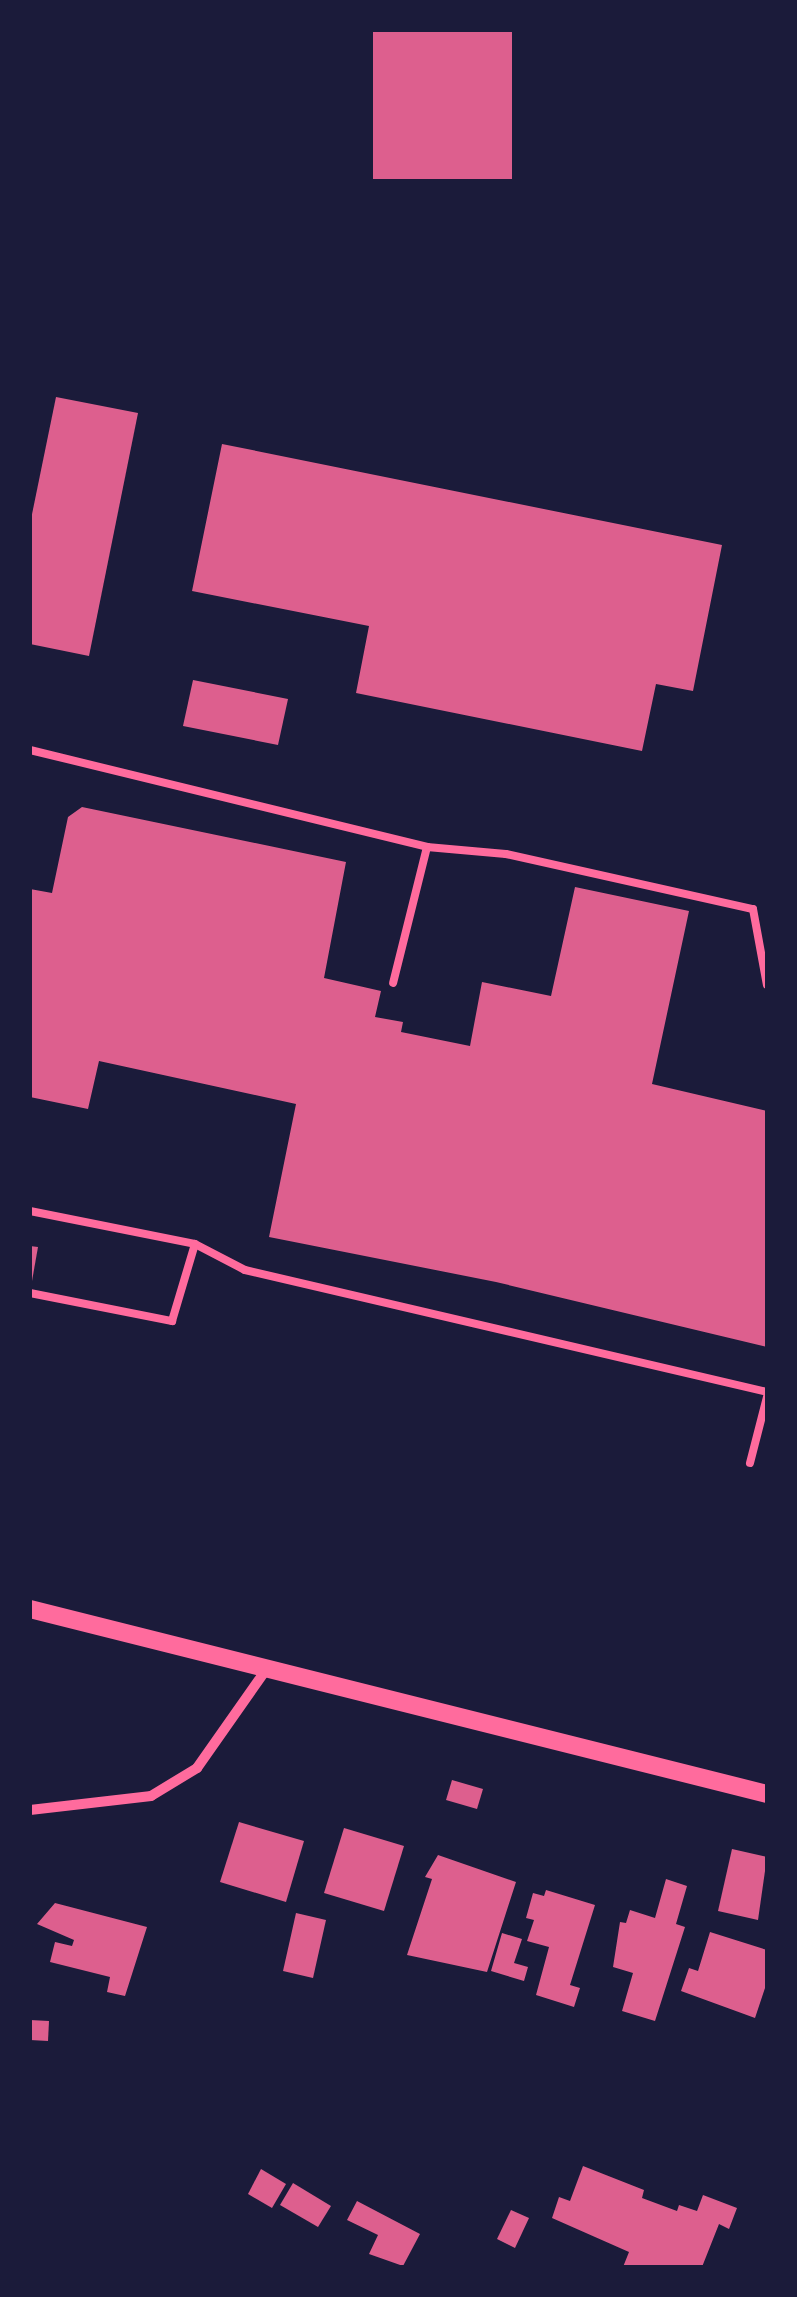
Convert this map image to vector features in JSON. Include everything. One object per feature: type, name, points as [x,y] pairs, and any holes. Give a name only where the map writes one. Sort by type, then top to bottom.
[{"type":"street","points":[[30,1609],[767,1794]]},
{"type":"street","points":[[30,1810],[151,1796],[197,1768],[268,1667]]},
{"type":"lane","points":[[30,750],[427,847],[506,854],[753,909],[767,985]]},
{"type":"lane","points":[[393,984],[427,847]]},
{"type":"lane","points":[[30,1211],[195,1244],[246,1270],[767,1394],[750,1463]]},
{"type":"lane","points":[[30,1293],[172,1321],[195,1244]]},
{"type":"building","points":[[373,30],[512,30],[512,179],[373,179]]},
{"type":"building","points":[[56,397],[138,413],[89,656],[30,644],[30,524]]},
{"type":"building","points":[[222,444],[722,545],[693,691],[656,684],[642,751],[356,693],[369,626],[192,591]]},
{"type":"building","points":[[193,680],[288,699],[278,745],[183,726]]},
{"type":"building","points":[[82,807],[346,862],[324,978],[381,991],[375,1017],[403,1022],[401,1032],[470,1046],[482,982],[551,996],[575,887],[689,911],[652,1084],[767,1111],[767,1347],[496,1282],[269,1237],[296,1104],[99,1061],[88,1109],[30,1097],[30,889],[52,893],[68,817]]},
{"type":"building","points":[[30,1246],[38,1247],[32,1281],[30,1281]]},
{"type":"building","points":[[452,1780],[483,1789],[477,1809],[446,1800]]},
{"type":"building","points":[[239,1822],[304,1841],[286,1902],[220,1882]]},
{"type":"building","points":[[344,1828],[404,1846],[384,1911],[324,1893]]},
{"type":"building","points":[[732,1849],[767,1857],[758,1920],[718,1911]]},
{"type":"building","points":[[438,1855],[516,1882],[487,1972],[407,1955],[432,1879],[425,1877]]},
{"type":"building","points":[[666,1879],[687,1886],[676,1924],[685,1927],[655,2021],[622,2011],[633,1973],[613,1967],[620,1922],[626,1923],[630,1910],[655,1918]]},
{"type":"building","points":[[546,1890],[595,1905],[570,1985],[580,1988],[574,2007],[536,1995],[549,1947],[527,1941],[534,1920],[526,1918],[533,1893],[544,1896]]},
{"type":"building","points":[[55,1903],[147,1927],[125,1996],[107,1992],[110,1977],[50,1962],[55,1942],[72,1946],[74,1940],[37,1924]]},
{"type":"building","points":[[296,1913],[326,1920],[313,1978],[283,1971]]},
{"type":"building","points":[[710,1932],[767,1950],[767,1982],[755,2018],[681,1991],[689,1968],[698,1971]]},
{"type":"building","points":[[502,1933],[522,1939],[514,1963],[528,1967],[524,1981],[491,1971]]},
{"type":"building","points":[[30,2020],[49,2021],[48,2041],[30,2040]]},
{"type":"building","points":[[583,2166],[644,2190],[642,2198],[677,2211],[679,2205],[697,2211],[703,2195],[737,2208],[729,2229],[719,2224],[702,2267],[623,2267],[629,2252],[552,2218],[559,2197],[570,2201]]},
{"type":"building","points":[[261,2169],[286,2184],[272,2208],[248,2194]]},
{"type":"building","points":[[293,2183],[331,2206],[318,2227],[280,2205]]},
{"type":"building","points":[[357,2201],[420,2234],[403,2266],[369,2254],[378,2235],[347,2220]]},
{"type":"building","points":[[511,2210],[529,2218],[515,2248],[497,2239]]}]
